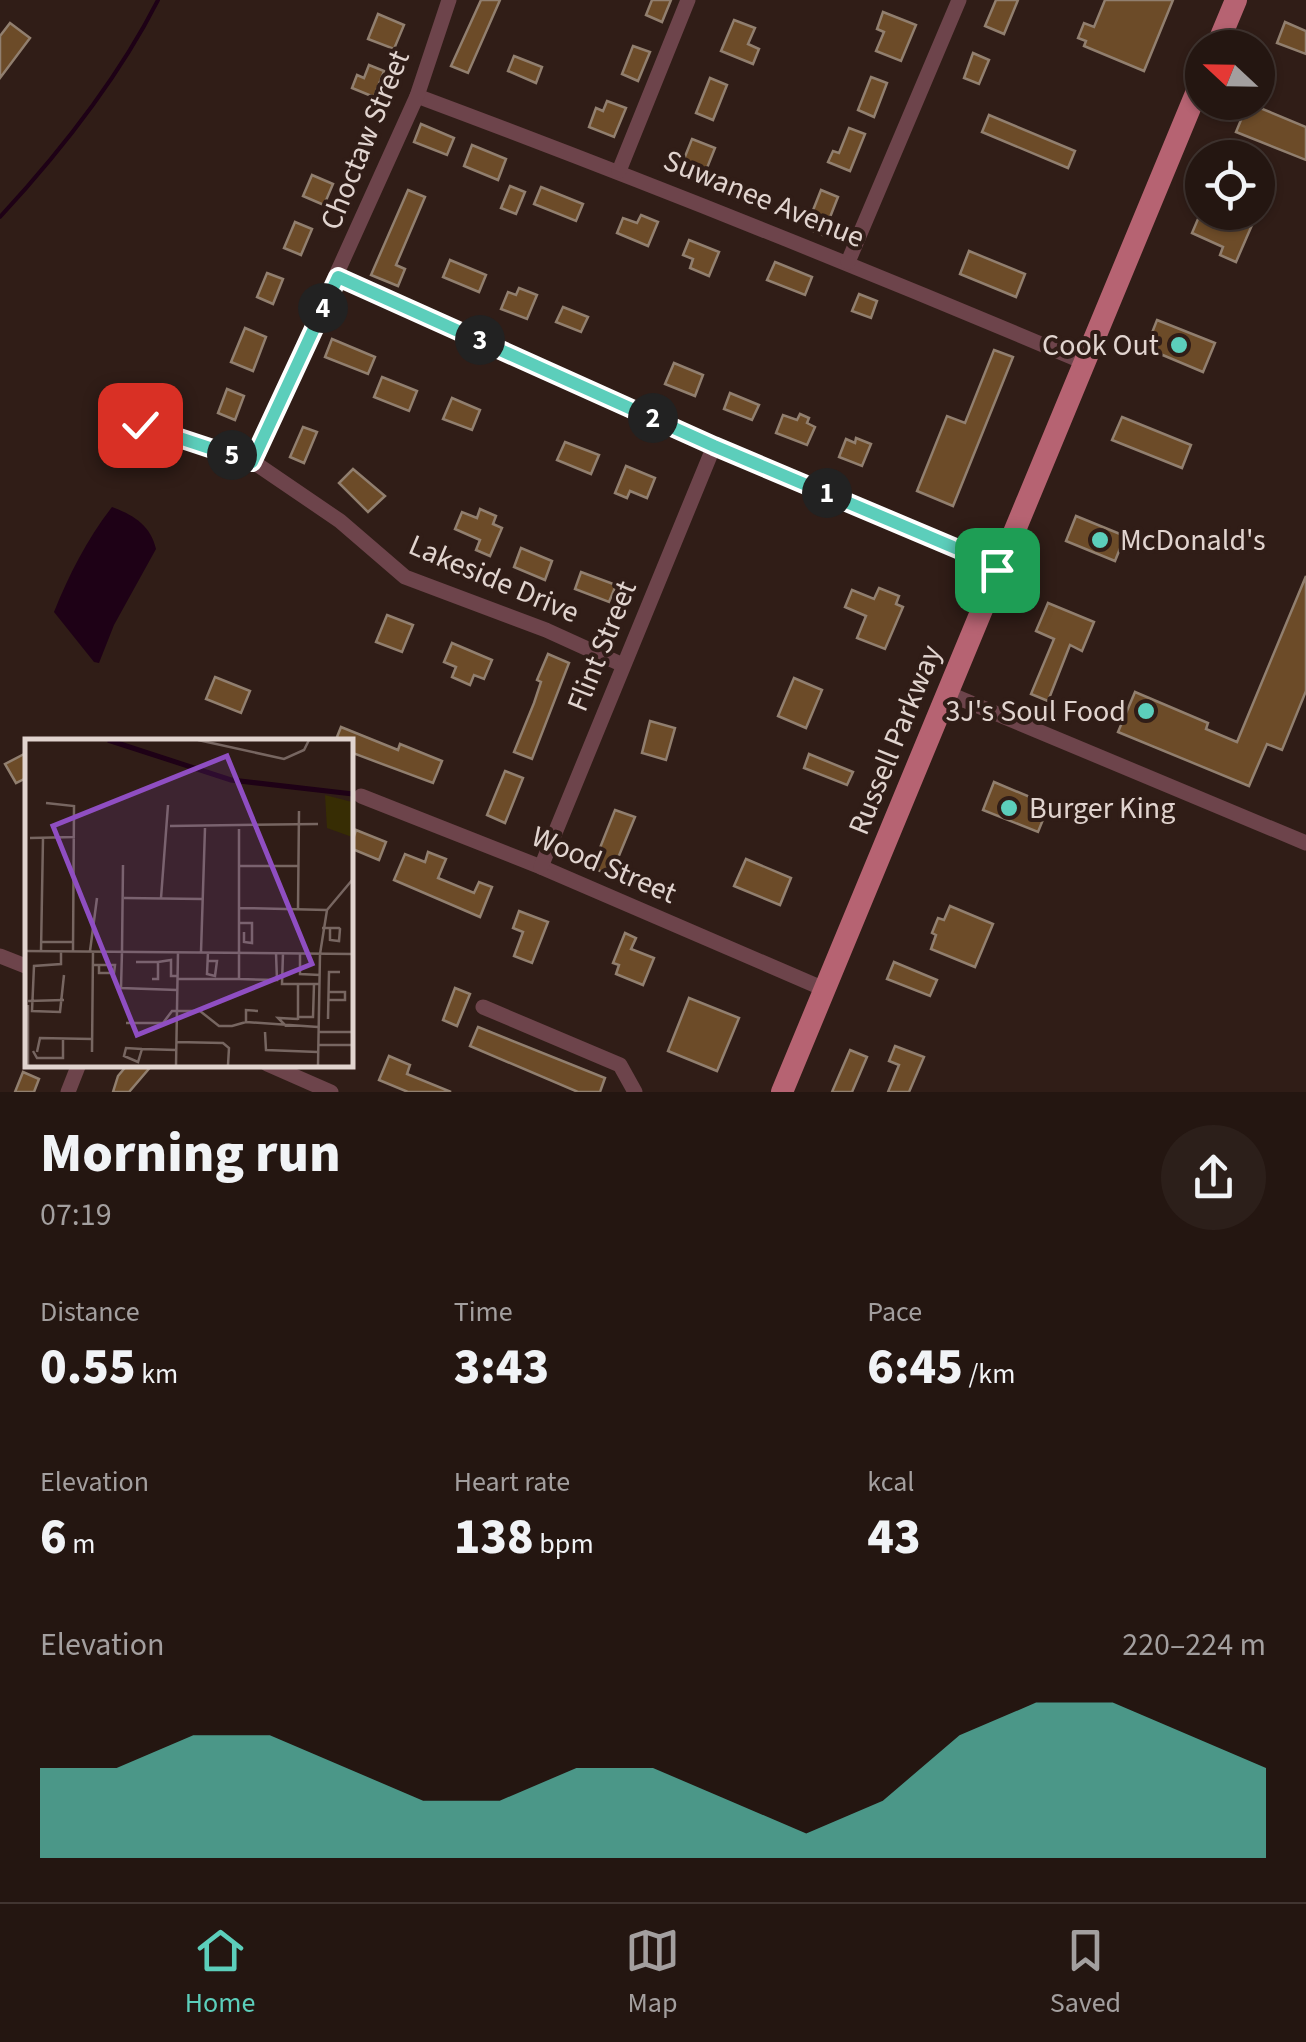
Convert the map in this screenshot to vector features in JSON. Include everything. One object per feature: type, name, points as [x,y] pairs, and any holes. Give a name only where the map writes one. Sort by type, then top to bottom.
[{"type":"main road","points":[[1224,30],[1236,0]]},
{"type":"main road","name":"Russell Parkway","points":[[782,1092],[1186,120]]},
{"type":"street","name":"Choctaw Street","points":[[252,462],[417,96],[449,0]]},
{"type":"street","points":[[619,171],[688,0]]},
{"type":"street","points":[[848,262],[959,0]]},
{"type":"street","name":"Suwanee Avenue","points":[[417,96],[848,262],[1086,363]]},
{"type":"street","points":[[338,277],[714,446],[998,566]]},
{"type":"street","name":"Lakeside Drive","points":[[140,425],[252,462],[340,521],[405,577],[546,630],[623,665]]},
{"type":"street","name":"Flint Street","points":[[541,867],[714,446]]},
{"type":"street","points":[[947,693],[1306,844]]},
{"type":"street","name":"Wood Street","points":[[361,796],[541,867],[824,989]]},
{"type":"street","points":[[0,956],[25,966]]},
{"type":"street","points":[[483,1007],[620,1065],[635,1092]]},
{"type":"street","points":[[68,1092],[77,1067]]},
{"type":"street","points":[[273,1067],[331,1092]]},
{"type":"shaded area","points":[[112,507],[140,522],[156,549],[114,625],[99,663],[94,662],[54,612],[79,558]]},
{"type":"building","points":[[481,0],[500,0],[468,73],[451,66]]},
{"type":"building","points":[[652,0],[671,0],[662,22],[646,15]]},
{"type":"building","points":[[996,0],[1018,0],[1004,34],[985,26]]},
{"type":"building","points":[[1105,0],[1173,0],[1144,71],[1084,46],[1086,41],[1078,38],[1084,23],[1094,27]]},
{"type":"building","points":[[883,12],[916,25],[901,61],[876,51],[884,32],[877,29]]},
{"type":"building","points":[[378,14],[404,25],[394,49],[368,39]]},
{"type":"building","points":[[734,20],[755,28],[748,44],[759,49],[753,64],[721,51]]},
{"type":"building","points":[[1285,22],[1306,31],[1306,54],[1277,43]]},
{"type":"building","points":[[10,23],[30,38],[0,78],[0,36]]},
{"type":"building","points":[[633,46],[650,52],[638,81],[622,74]]},
{"type":"building","points":[[973,53],[989,60],[979,84],[964,78]]},
{"type":"building","points":[[514,56],[542,67],[536,83],[508,71]]},
{"type":"building","points":[[369,65],[384,71],[374,97],[352,88],[357,75],[364,78]]},
{"type":"building","points":[[871,77],[887,83],[874,117],[858,110]]},
{"type":"building","points":[[710,78],[727,85],[713,120],[696,113]]},
{"type":"building","points":[[607,101],[626,108],[614,137],[589,127],[596,108],[603,111]]},
{"type":"building","points":[[1275,114],[1306,127],[1306,160],[1275,148],[1275,140],[1256,140],[1236,132],[1241,120],[1275,120]]},
{"type":"building","points":[[989,115],[1075,151],[1068,168],[982,132]]},
{"type":"building","points":[[421,124],[454,138],[447,155],[414,142]]},
{"type":"building","points":[[849,128],[865,134],[850,171],[828,162],[833,151],[839,153]]},
{"type":"building","points":[[692,139],[715,148],[705,173],[682,164]]},
{"type":"building","points":[[472,145],[506,159],[498,180],[464,166]]},
{"type":"building","points":[[312,175],[333,184],[324,205],[303,196]]},
{"type":"building","points":[[510,186],[525,192],[516,214],[501,208]]},
{"type":"building","points":[[541,187],[583,204],[576,221],[534,204]]},
{"type":"building","points":[[408,190],[425,197],[396,265],[405,269],[398,286],[371,275]]},
{"type":"building","points":[[821,190],[838,197],[823,235],[806,228]]},
{"type":"building","points":[[641,215],[658,222],[648,246],[617,233],[623,218],[637,223]]},
{"type":"building","points":[[295,222],[312,229],[301,255],[284,248]]},
{"type":"building","points":[[1250,230],[1236,262],[1220,255],[1223,247],[1192,233]]},
{"type":"building","points":[[689,240],[719,252],[709,276],[690,268],[693,259],[683,255]]},
{"type":"building","points":[[969,251],[1025,274],[1016,297],[960,274]]},
{"type":"building","points":[[450,260],[486,275],[479,292],[443,277]]},
{"type":"building","points":[[775,262],[812,277],[805,295],[767,280]]},
{"type":"building","points":[[267,273],[283,279],[273,304],[257,297]]},
{"type":"building","points":[[519,288],[537,295],[527,319],[501,309],[508,292],[516,295]]},
{"type":"building","points":[[859,294],[877,301],[871,318],[852,311]]},
{"type":"building","points":[[563,307],[588,317],[581,332],[556,322]]},
{"type":"building","points":[[1157,320],[1215,343],[1203,372],[1146,348]]},
{"type":"building","points":[[245,328],[266,337],[253,371],[231,362]]},
{"type":"building","points":[[332,339],[375,357],[368,374],[325,357]]},
{"type":"building","points":[[994,350],[1013,357],[953,506],[917,491],[947,416],[965,423]]},
{"type":"building","points":[[674,363],[703,375],[695,396],[665,384]]},
{"type":"building","points":[[382,377],[417,391],[409,411],[374,397]]},
{"type":"building","points":[[227,389],[244,396],[235,420],[218,413]]},
{"type":"building","points":[[730,393],[759,405],[752,420],[724,409]]},
{"type":"building","points":[[452,398],[480,410],[472,430],[443,419]]},
{"type":"building","points":[[800,414],[815,427],[807,445],[776,433],[783,415],[797,420]]},
{"type":"building","points":[[1122,417],[1191,445],[1182,468],[1112,440]]},
{"type":"building","points":[[303,427],[317,432],[304,463],[290,457]]},
{"type":"building","points":[[856,438],[871,444],[862,466],[839,457],[846,439],[855,443]]},
{"type":"building","points":[[565,442],[599,455],[591,474],[557,460]]},
{"type":"building","points":[[626,466],[655,478],[647,498],[630,491],[627,498],[615,493]]},
{"type":"building","points":[[353,469],[385,496],[368,512],[339,483]]},
{"type":"building","points":[[480,509],[496,516],[493,524],[502,528],[490,556],[476,550],[480,540],[455,529],[462,512],[477,518]]},
{"type":"building","points":[[1076,516],[1125,536],[1115,561],[1066,541]]},
{"type":"building","points":[[521,548],[552,561],[545,580],[514,567]]},
{"type":"building","points":[[581,572],[616,585],[609,602],[575,589]]},
{"type":"building","points":[[1306,576],[1306,691],[1282,750],[1267,744],[1249,786],[1118,732],[1135,692],[1208,723],[1206,729],[1237,742]]},
{"type":"building","points":[[879,588],[899,596],[896,604],[903,607],[885,649],[857,638],[866,616],[845,607],[852,590],[874,599]]},
{"type":"building","points":[[1048,603],[1094,622],[1082,651],[1070,645],[1048,701],[1031,694],[1054,639],[1036,631]]},
{"type":"building","points":[[387,615],[413,625],[402,652],[376,642]]},
{"type":"building","points":[[452,643],[492,660],[484,679],[474,675],[470,685],[452,677],[456,667],[444,662]]},
{"type":"building","points":[[548,654],[569,663],[532,759],[514,752]]},
{"type":"building","points":[[215,677],[250,691],[241,713],[206,699]]},
{"type":"building","points":[[794,678],[822,690],[806,728],[778,716]]},
{"type":"building","points":[[650,721],[675,728],[666,760],[642,753]]},
{"type":"building","points":[[341,727],[398,750],[400,744],[442,761],[433,783],[352,753],[352,739],[336,739]]},
{"type":"building","points":[[25,754],[25,778],[16,783],[5,764]]},
{"type":"building","points":[[809,754],[853,772],[847,785],[804,768]]},
{"type":"building","points":[[505,771],[523,778],[505,823],[487,815]]},
{"type":"building","points":[[994,782],[1049,805],[1038,832],[983,810]]},
{"type":"building","points":[[615,810],[635,817],[611,875],[592,868]]},
{"type":"building","points":[[356,830],[386,842],[379,860],[352,849]]},
{"type":"building","points":[[428,852],[446,859],[438,878],[474,893],[479,882],[492,887],[480,917],[394,880],[405,854],[425,862]]},
{"type":"building","points":[[746,859],[791,878],[780,905],[734,886]]},
{"type":"building","points":[[950,906],[993,924],[975,967],[931,949],[938,918],[944,920]]},
{"type":"building","points":[[519,911],[548,922],[532,963],[514,956],[523,932],[513,928]]},
{"type":"building","points":[[625,933],[636,938],[631,949],[654,958],[643,985],[616,974],[619,965],[613,963]]},
{"type":"building","points":[[894,962],[937,980],[930,996],[887,979]]},
{"type":"building","points":[[455,988],[470,994],[457,1026],[443,1020]]},
{"type":"building","points":[[689,998],[739,1018],[717,1071],[668,1051]]},
{"type":"building","points":[[478,1027],[605,1078],[600,1092],[578,1092],[470,1046]]},
{"type":"building","points":[[895,1046],[924,1057],[909,1092],[888,1092],[899,1065],[889,1061]]},
{"type":"building","points":[[850,1050],[867,1057],[852,1092],[832,1092]]},
{"type":"building","points":[[389,1056],[410,1065],[407,1074],[451,1092],[408,1092],[379,1080]]},
{"type":"building","points":[[126,1067],[150,1067],[129,1092],[113,1092]]},
{"type":"building","points":[[23,1072],[39,1079],[34,1092],[15,1092]]},
{"type":"waterway","points":[[0,217],[86,114],[125,58],[158,0]]},
{"type":"place","name":"Cook Out","points":[[1179,345]]},
{"type":"place","name":"McDonald's","points":[[1100,540]]},
{"type":"place","name":"3J's Soul Food","points":[[1146,711]]},
{"type":"place","name":"Burger King","points":[[1009,808]]},
{"type":"route","points":[[140,425],[252,462],[338,277],[714,446],[998,566],[997,570]]}]
